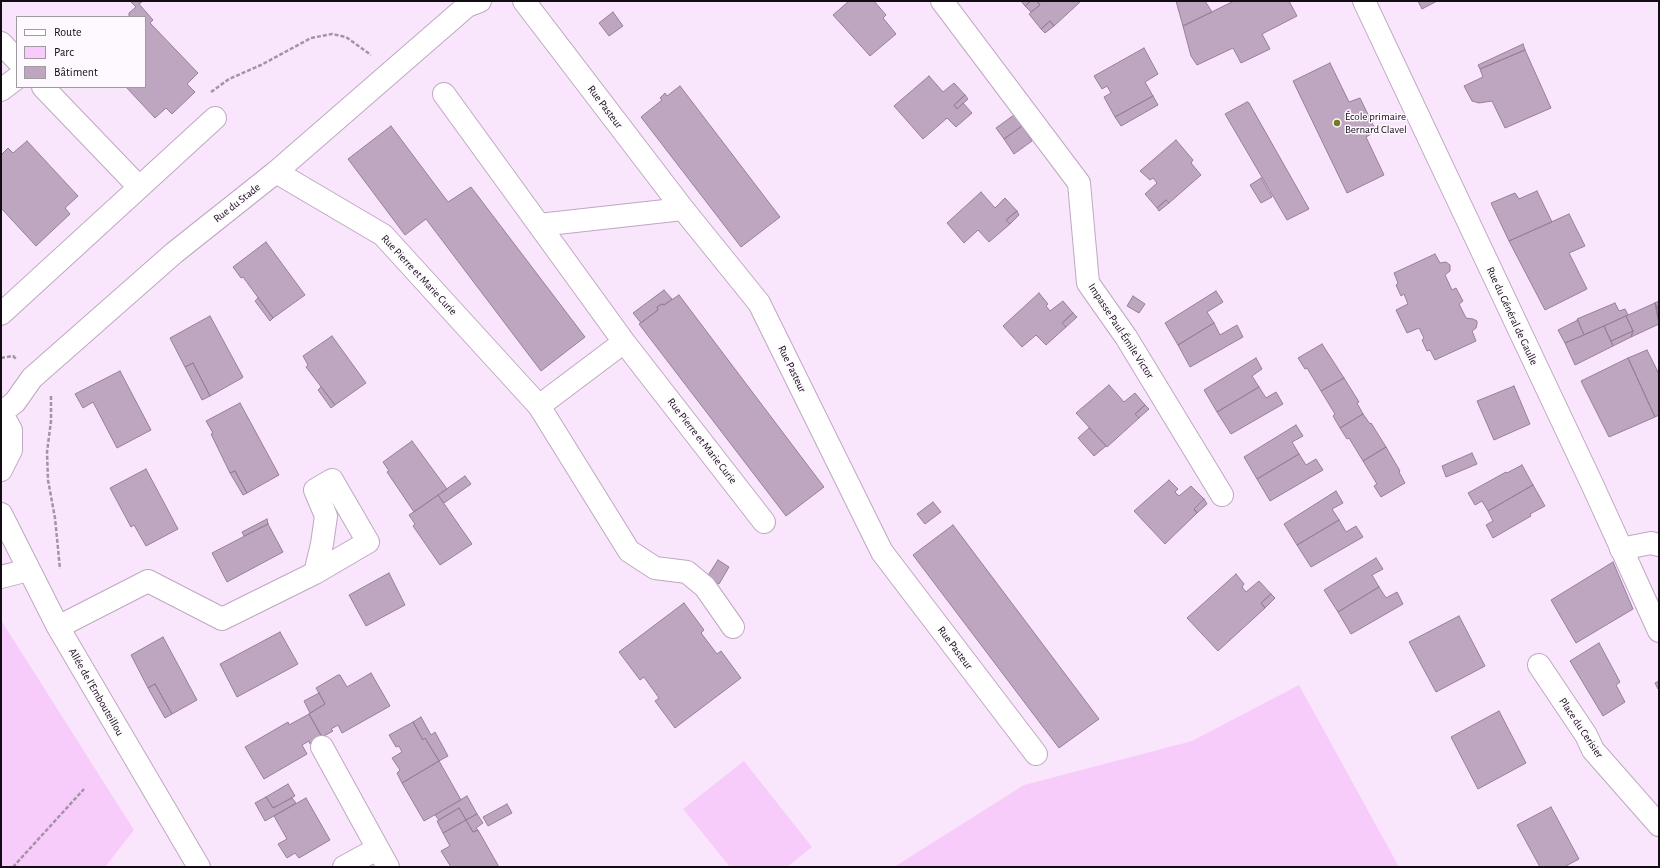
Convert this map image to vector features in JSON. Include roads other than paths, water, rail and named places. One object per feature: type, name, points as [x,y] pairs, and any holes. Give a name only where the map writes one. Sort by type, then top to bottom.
[{"type":"street","name":"Rue du Stade","points":[[1,412],[15,402],[32,378],[174,253],[276,172],[467,6],[480,1]]},
{"type":"street","name":"Rue Pasteur","points":[[524,1],[683,210],[760,303],[882,552],[1036,754]]},
{"type":"street","name":"Impasse Paul-Émile Victor","points":[[942,1],[1079,183],[1088,283],[1126,337],[1222,495]]},
{"type":"street","name":"Rue du Général de Gaulle","points":[[1364,1],[1659,631]]},
{"type":"street","points":[[1,43],[16,59]]},
{"type":"street","points":[[1,90],[16,79]]},
{"type":"street","points":[[44,88],[139,187]]},
{"type":"street","name":"Rue Pierre et Marie Curie","points":[[444,94],[624,342],[764,522]]},
{"type":"street","points":[[1,314],[215,118]]},
{"type":"street","name":"Rue Pierre et Marie Curie","points":[[276,172],[383,235],[539,406],[629,551],[655,568],[687,572],[705,587],[733,627]]},
{"type":"street","points":[[539,224],[683,210]]},
{"type":"street","points":[[539,406],[624,342]]},
{"type":"street","points":[[1,412],[11,430],[11,450],[1,470]]},
{"type":"street","name":"Allée de l'Embouteillou","points":[[1,514],[31,576],[58,626],[199,867]]},
{"type":"street","points":[[1621,549],[1650,543],[1659,545]]},
{"type":"street","points":[[58,626],[148,581],[222,619],[315,573]]},
{"type":"street","points":[[1,577],[31,576]]},
{"type":"street","name":"Place du Cerisier","points":[[1539,665],[1586,735],[1593,750],[1659,825]]},
{"type":"street","points":[[322,748],[382,858],[344,867]]},
{"type":"place","name":"École primaire Bernard Clavel","points":[[1337,123]]}]
